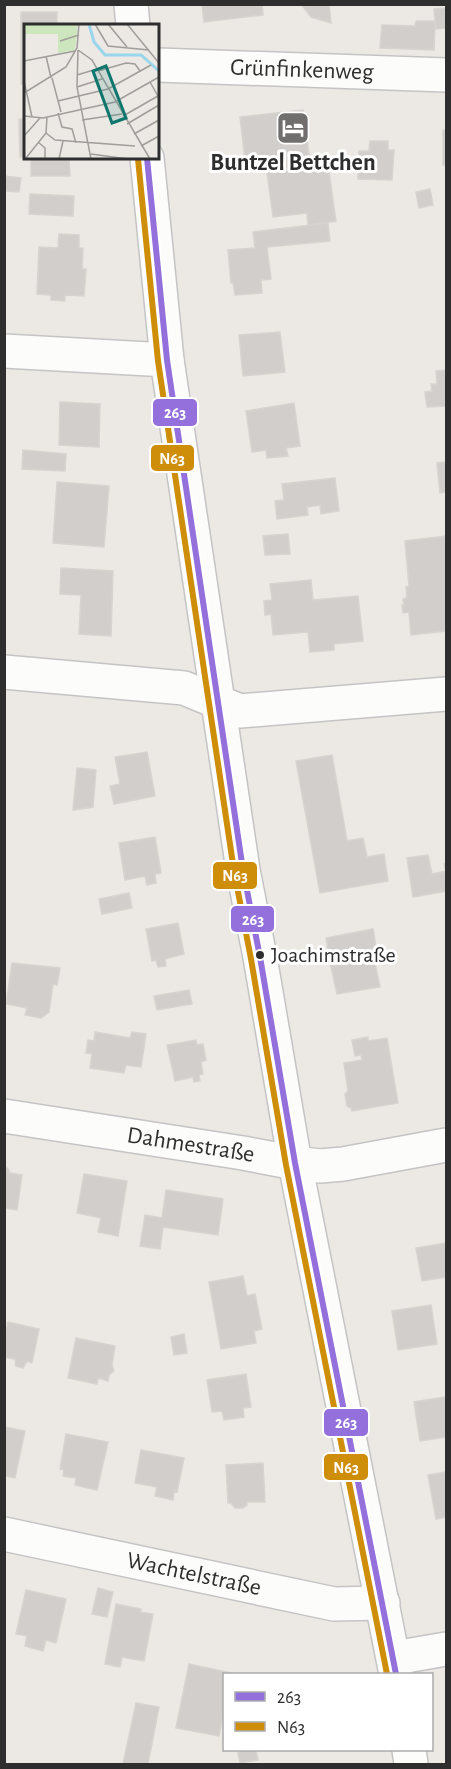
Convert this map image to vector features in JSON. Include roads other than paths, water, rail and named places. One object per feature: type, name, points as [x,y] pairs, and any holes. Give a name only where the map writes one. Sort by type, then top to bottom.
[{"type":"street","points":[[131,4],[134,24]]},
{"type":"street","name":"Grünfinkenweg","points":[[159,65],[447,75]]},
{"type":"street","points":[[147,159],[167,360],[243,870],[295,1163],[395,1666],[447,1649]]},
{"type":"street","points":[[4,351],[167,360]]},
{"type":"street","points":[[4,672],[184,688],[240,711],[447,694]]},
{"type":"street","name":"Dahmestraße","points":[[4,1116],[321,1166],[447,1145]]},
{"type":"street","name":"Wachtelstraße","points":[[4,1534],[334,1604],[383,1603]]},
{"type":"place","name":"Buntzel Bettchen","points":[[293,128]]},
{"type":"place","name":"Joachimstraße","points":[[260,955]]}]
